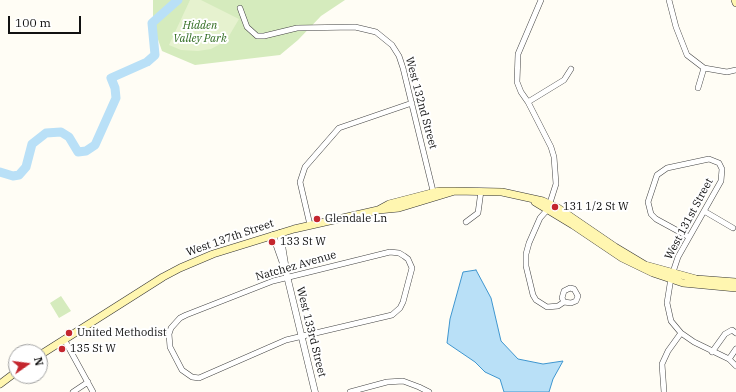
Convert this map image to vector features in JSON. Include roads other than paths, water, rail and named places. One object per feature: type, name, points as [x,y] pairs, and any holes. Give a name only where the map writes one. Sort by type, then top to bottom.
[{"type":"main road","name":"West 137th Street","points":[[48,350],[180,268],[219,252],[310,225],[378,210],[399,208],[434,195],[455,191],[502,192],[532,200],[549,207],[622,258],[671,277],[735,285]]},
{"type":"street","points":[[541,0],[518,54],[518,82],[521,92],[528,102],[554,157],[556,184],[549,207],[540,218],[529,243],[526,254],[526,266],[533,295],[536,300],[547,307],[558,306],[564,302]]},
{"type":"street","points":[[669,0],[676,27],[687,55],[704,68],[727,72],[736,70]]},
{"type":"street","name":"West 132nd Street","points":[[240,8],[247,27],[257,36],[270,35],[297,28],[355,27],[376,32],[392,44],[399,56],[434,195]]},
{"type":"street","points":[[698,88],[704,68]]},
{"type":"street","points":[[528,102],[564,80],[571,69]]},
{"type":"street","points":[[310,225],[300,182],[302,172],[310,162],[339,128],[412,103]]},
{"type":"street","name":"West 131st Street","points":[[689,237],[656,219],[651,214],[648,202],[657,175],[667,168],[704,159],[714,160],[722,169],[721,180],[678,257],[671,277],[667,303],[671,321],[681,332],[712,352],[729,359],[736,366]]},
{"type":"street","points":[[466,222],[478,213],[481,191]]},
{"type":"street","points":[[704,211],[733,228]]},
{"type":"street","name":"West 133rd Street","points":[[280,233],[288,276],[315,392]]},
{"type":"street","name":"West 133rd Street","points":[[273,235],[278,254],[288,276]]},
{"type":"street","name":"Natchez Avenue","points":[[394,252],[404,256],[410,263],[411,275],[400,308],[392,315],[286,340],[199,378],[186,375],[170,347],[169,334],[175,322],[180,318],[264,284],[288,276],[394,252]]},
{"type":"street","points":[[712,352],[725,334],[732,330],[736,333]]},
{"type":"street","points":[[664,392],[662,364],[668,351],[681,332]]},
{"type":"street","points":[[64,339],[93,392]]},
{"type":"street","points":[[729,359],[736,349]]},
{"type":"street","points":[[350,392],[387,382],[403,381],[429,392]]},
{"type":"street","points":[[73,392],[88,382]]},
{"type":"water","points":[[476,270],[491,298],[501,341],[518,359],[543,364],[563,361],[553,379],[549,392],[504,392],[500,379],[485,372],[475,362],[447,343],[450,319],[463,272]]},
{"type":"waterway","points":[[0,172],[13,176],[19,175],[26,167],[32,144],[46,133],[61,132],[69,137],[78,152],[86,151],[95,145],[116,98],[115,88],[111,78],[147,62],[155,55],[152,23],[178,0]]},
{"type":"place","name":"131 1/2 St W","points":[[555,207]]},
{"type":"place","name":"Glendale Ln","points":[[317,219]]},
{"type":"place","name":"133 St W","points":[[272,242]]},
{"type":"place","name":"United Methodist","points":[[69,333]]},
{"type":"place","name":"135 St W","points":[[62,349]]},
{"type":"park label","name":"Hidden Valley Park","points":[[200,32]]}]
